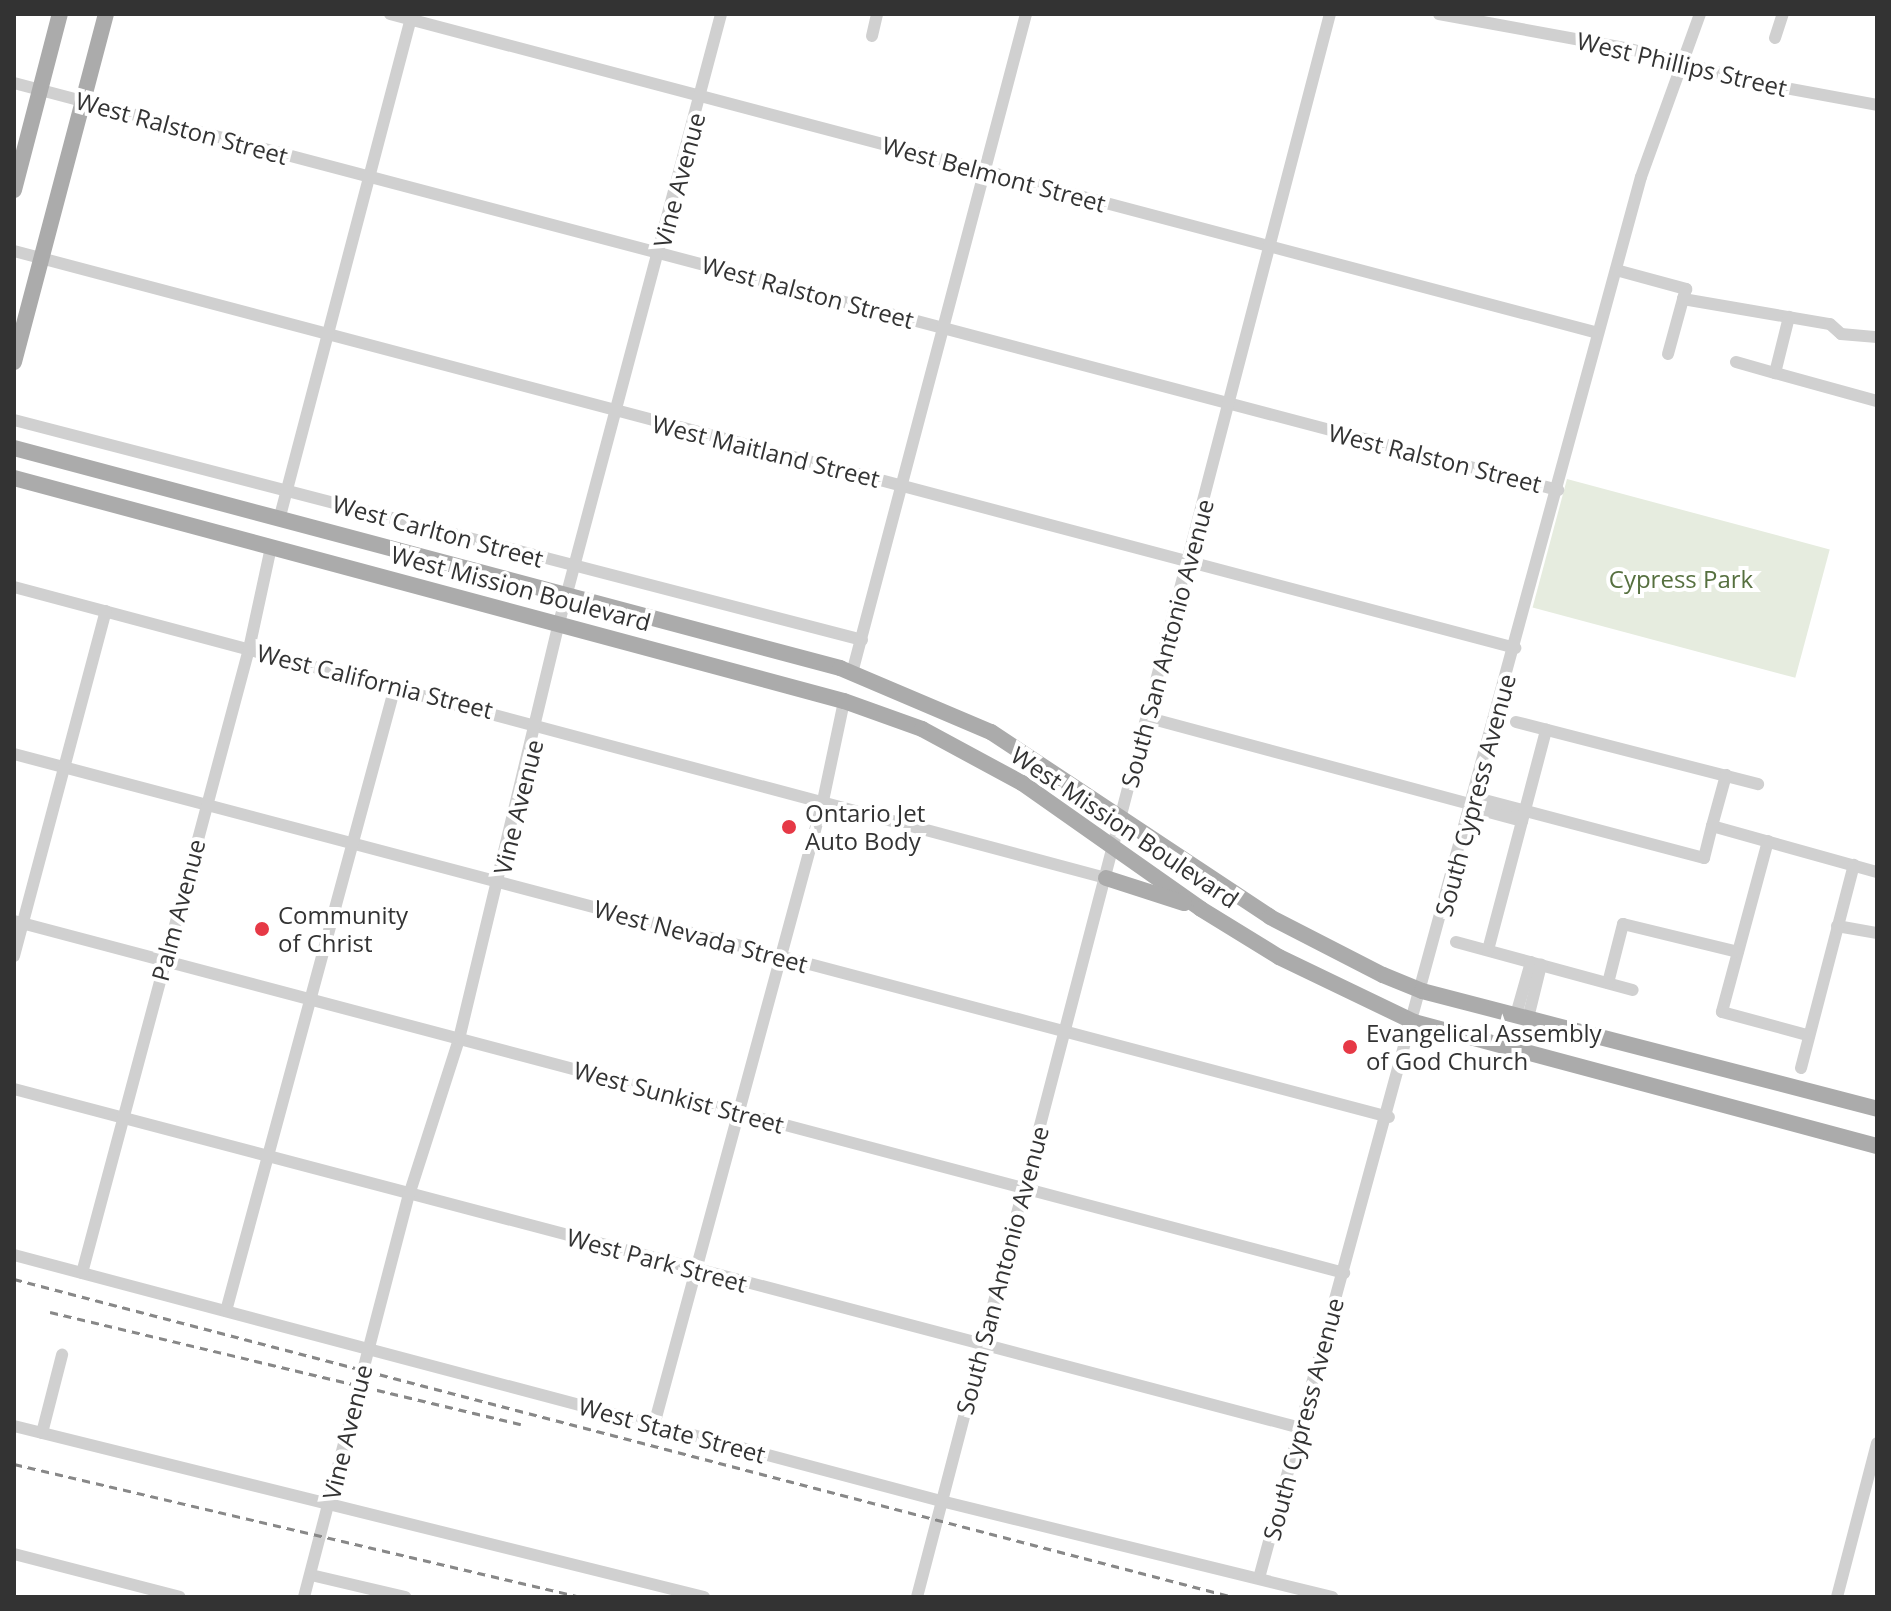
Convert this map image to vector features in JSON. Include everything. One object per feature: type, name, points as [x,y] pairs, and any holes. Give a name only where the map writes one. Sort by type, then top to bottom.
[{"type":"main road","points":[[14,190],[60,14]]},
{"type":"main road","points":[[14,362],[106,14]]},
{"type":"main road","name":"West Mission Boulevard","points":[[14,448],[852,673],[991,732],[1270,917],[1334,953],[1422,991],[1877,1109]]},
{"type":"main road","name":"West Mission Boulevard","points":[[14,478],[844,701],[922,729],[1010,776],[1201,909],[1279,957],[1414,1022],[1877,1146]]},
{"type":"main road","points":[[1106,878],[1201,909]]},
{"type":"street","name":"West Belmont Street","points":[[390,14],[412,17],[1268,248],[1598,333]]},
{"type":"street","name":"Vine Avenue","points":[[304,1597],[409,1195],[459,1039],[539,724],[559,623],[578,568],[721,14]]},
{"type":"street","points":[[872,36],[877,14]]},
{"type":"street","points":[[852,673],[988,172],[1026,14]]},
{"type":"street","name":"South San Antonio Avenue","points":[[917,1597],[1022,1189],[1190,564],[1227,405],[1330,14]]},
{"type":"street","name":"West Phillips Street","points":[[1439,14],[1682,61],[1753,82],[1877,105]]},
{"type":"street","name":"South Cypress Avenue","points":[[1259,1578],[1389,1117],[1598,333],[1682,61],[1700,14]]},
{"type":"street","points":[[1775,38],[1783,14]]},
{"type":"street","points":[[279,520],[332,335],[412,17]]},
{"type":"street","name":"West Ralston Street","points":[[14,83],[1558,490]]},
{"type":"street","name":"West Maitland Street","points":[[16,251],[1515,648]]},
{"type":"street","points":[[1616,270],[1686,289],[1668,354]]},
{"type":"street","points":[[1683,299],[1830,324],[1845,335],[1877,337]]},
{"type":"street","points":[[1775,373],[1789,317]]},
{"type":"street","points":[[1736,362],[1877,401]]},
{"type":"street","name":"West Carlton Street","points":[[14,420],[862,640]]},
{"type":"street","name":"Palm Avenue","points":[[82,1273],[249,649],[271,547]]},
{"type":"street","name":"West California Street","points":[[14,587],[539,724],[1106,878]]},
{"type":"street","points":[[14,956],[18,922],[106,611]]},
{"type":"street","points":[[226,1311],[307,1000],[395,687]]},
{"type":"street","points":[[654,1425],[823,801],[844,701]]},
{"type":"street","points":[[1149,718],[1471,803],[1704,858],[1726,775]]},
{"type":"street","points":[[1516,722],[1758,784]]},
{"type":"street","points":[[1488,950],[1546,730]]},
{"type":"street","name":"West Nevada Street","points":[[14,754],[1389,1117]]},
{"type":"street","points":[[1712,826],[1877,872]]},
{"type":"street","points":[[1768,841],[1722,1012],[1807,1035]]},
{"type":"street","points":[[1801,1068],[1807,1035],[1854,865]]},
{"type":"street","name":"West Sunkist Street","points":[[18,922],[1344,1273]]},
{"type":"street","points":[[1608,983],[1623,924],[1738,952]]},
{"type":"street","points":[[1837,926],[1875,936]]},
{"type":"street","points":[[1456,942],[1633,990]]},
{"type":"street","points":[[1522,1017],[1536,963]]},
{"type":"street","name":"West Park Street","points":[[14,1089],[981,1347],[1301,1428]]},
{"type":"street","name":"West State Street","points":[[14,1255],[941,1501],[1332,1597]]},
{"type":"street","points":[[42,1433],[62,1355]]},
{"type":"street","points":[[14,1426],[704,1597]]},
{"type":"street","points":[[1837,1597],[1877,1443]]},
{"type":"street","points":[[14,1554],[154,1594],[180,1597]]},
{"type":"street","points":[[311,1575],[405,1597]]},
{"type":"green space","name":"Cypress Park","points":[[1567,479],[1830,549],[1795,678],[1533,607]]},
{"type":"railway","points":[[14,1279],[1233,1597]]},
{"type":"railway","points":[[50,1312],[521,1424]]},
{"type":"railway","points":[[14,1464],[581,1597]]},
{"type":"place","name":"Ontario Jet Auto Body","points":[[789,827]]},
{"type":"place","name":"Community of Christ","points":[[262,929]]},
{"type":"place","name":"Evangelical Assembly of God Church","points":[[1350,1047]]}]
